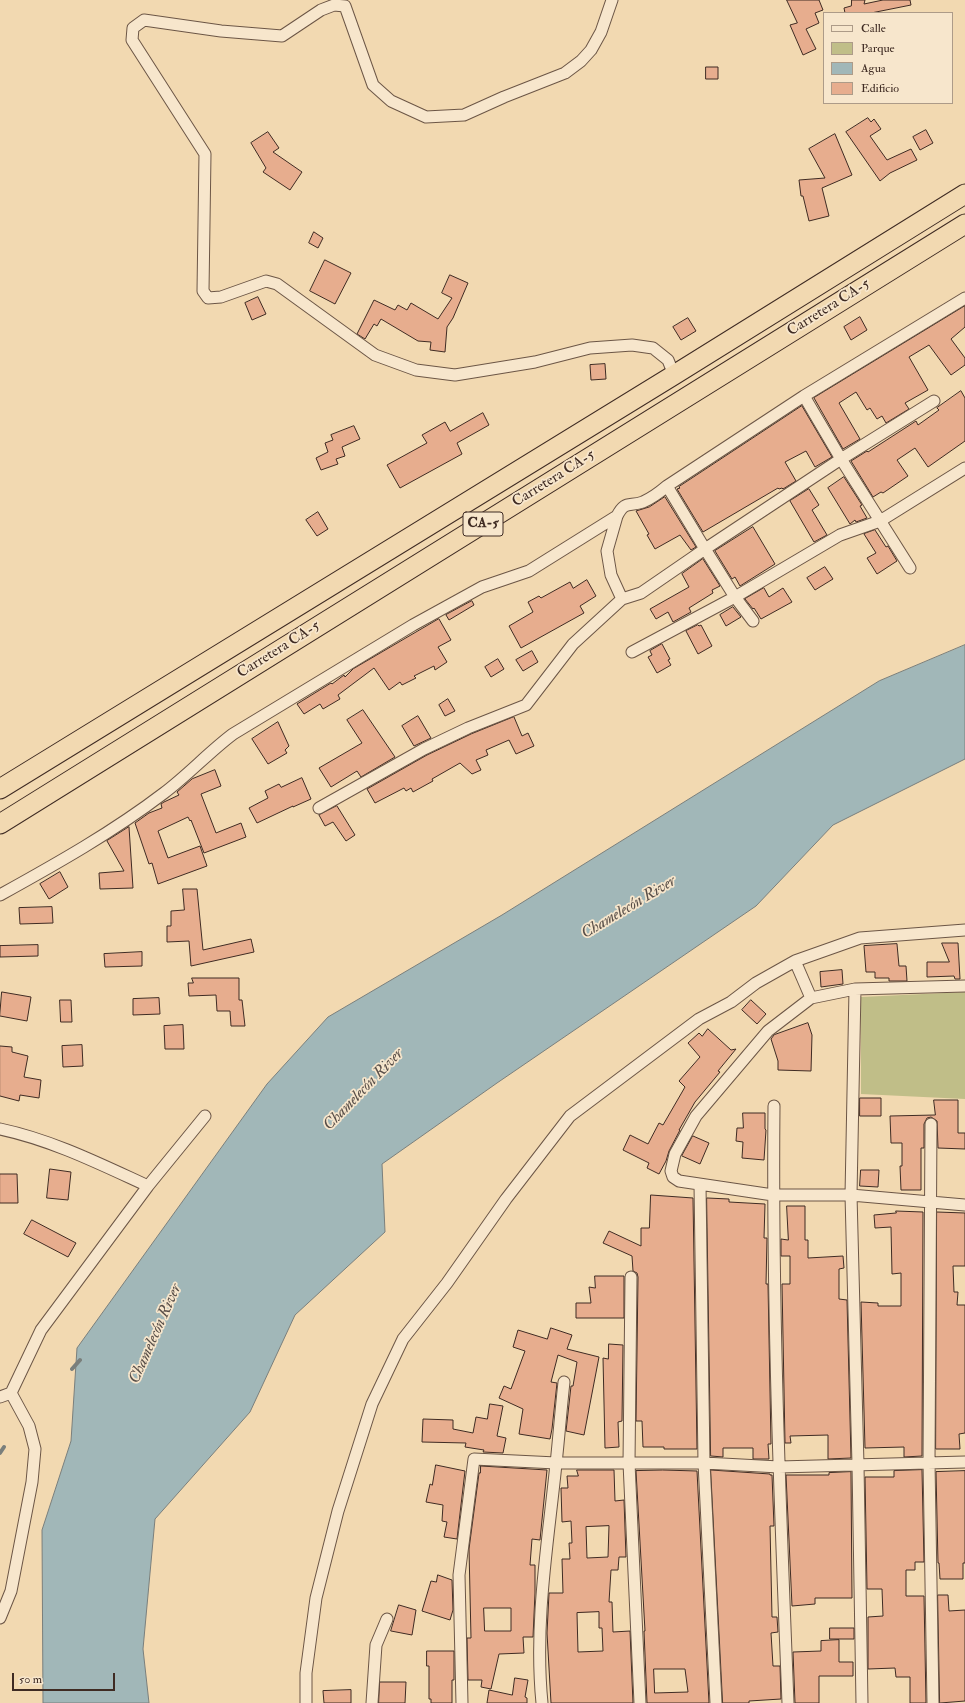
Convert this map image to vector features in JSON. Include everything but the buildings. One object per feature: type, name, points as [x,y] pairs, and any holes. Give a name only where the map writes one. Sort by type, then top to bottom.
[{"type":"highway","name":"Carretera CA-5","points":[[3,786],[674,375],[965,194]]},
{"type":"highway","name":"Carretera CA-5","points":[[0,824],[965,224]]},
{"type":"street","points":[[612,0],[601,32],[591,50],[581,61],[565,73],[504,97],[464,115],[426,117],[391,101],[373,85],[354,36],[345,6],[334,5],[321,10],[282,36],[221,31],[144,20],[133,28],[132,40],[205,154],[203,291],[208,298],[221,297],[266,281],[277,284],[375,355],[416,370],[455,375],[535,362],[590,348],[632,345],[653,348],[668,360],[674,375]]},
{"type":"street","points":[[622,599],[611,575],[607,551],[617,516],[621,508],[628,505],[642,503],[654,497],[667,486],[804,396],[965,298]]},
{"type":"street","points":[[804,396],[841,459],[910,568]]},
{"type":"street","points":[[319,808],[424,749],[468,728],[526,705],[573,644],[622,599],[640,593],[841,459],[934,401]]},
{"type":"street","points":[[632,652],[735,597],[840,535],[880,521],[965,468]]},
{"type":"street","points":[[667,486],[735,597],[753,621]]},
{"type":"street","points":[[0,895],[75,853],[139,811],[184,778],[213,750],[240,730],[413,625],[482,587],[529,571],[617,516]]},
{"type":"street","points":[[306,1703],[306,1673],[316,1598],[338,1511],[372,1404],[403,1339],[448,1283],[506,1199],[570,1116],[699,1019],[731,1002],[756,983],[795,961],[860,938],[965,930]]},
{"type":"street","points":[[795,961],[811,998]]},
{"type":"street","points":[[965,986],[855,989],[811,998],[768,1031],[696,1116],[675,1154],[671,1171],[673,1177],[679,1181],[773,1196],[851,1195],[965,1205]]},
{"type":"street","points":[[855,989],[851,1195],[862,1703]]},
{"type":"street","points":[[774,1106],[773,1196],[779,1467],[788,1703]]},
{"type":"street","points":[[0,1397],[11,1393],[41,1330],[148,1186],[205,1116]]},
{"type":"street","points":[[931,1124],[929,1462],[933,1703]]},
{"type":"street","points":[[0,1129],[19,1133],[85,1157],[148,1186]]},
{"type":"street","points":[[700,1185],[704,1463],[716,1703]]},
{"type":"street","points":[[630,1277],[629,1462],[640,1703]]},
{"type":"street","points":[[542,1703],[539,1678],[539,1631],[544,1563],[564,1382]]},
{"type":"street","points":[[0,1618],[11,1590],[32,1482],[35,1449],[29,1426],[11,1393]]},
{"type":"street","points":[[462,1703],[459,1575],[474,1459],[556,1464],[629,1462],[704,1463],[779,1467],[965,1462]]},
{"type":"street","points":[[372,1703],[376,1645],[387,1619]]},
{"type":"green space","points":[[965,992],[965,1099],[861,1094],[861,997]]},
{"type":"water","name":"Chamelecón River","points":[[965,645],[965,759],[833,825],[756,906],[497,1083],[382,1164],[385,1232],[295,1315],[250,1412],[155,1519],[143,1649],[149,1703],[43,1703],[42,1530],[71,1441],[77,1348],[267,1084],[328,1017],[502,915],[879,681]]},
{"type":"waterway","points":[[72,1369],[80,1360]]},
{"type":"waterway","points":[[0,1453],[4,1447]]}]
